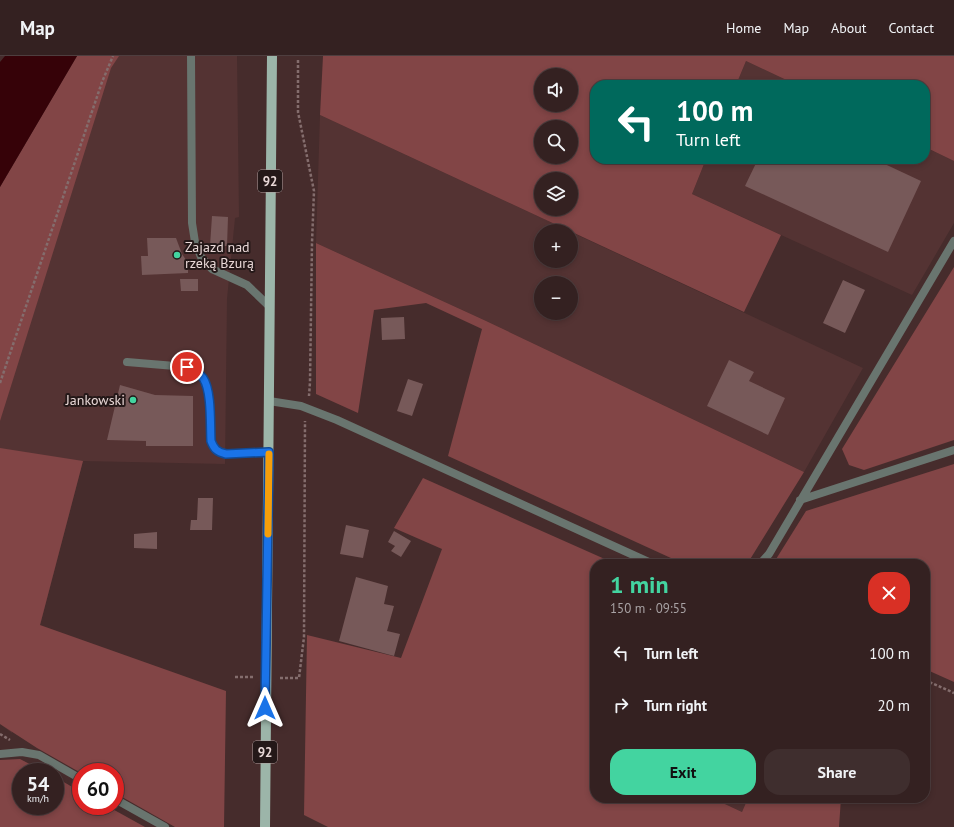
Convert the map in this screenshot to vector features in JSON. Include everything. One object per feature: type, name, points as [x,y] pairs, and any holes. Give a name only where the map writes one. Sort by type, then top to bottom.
[{"type":"main road","name":"92","points":[[265,827],[272,56]]},
{"type":"street","points":[[192,56],[192,223],[195,242],[201,257],[212,269],[247,285],[269,306]]},
{"type":"street","points":[[764,559],[769,554],[954,241]]},
{"type":"street","points":[[127,362],[187,367],[195,371],[203,379],[206,387],[211,441],[214,448],[226,454],[269,452]]},
{"type":"street","points":[[269,401],[301,406],[337,420],[642,559]]},
{"type":"street","points":[[800,500],[954,450]]},
{"type":"street","points":[[0,754],[22,752],[39,756],[72,774]]},
{"type":"street","points":[[124,803],[166,827]]},
{"type":"path","points":[[0,383],[102,82],[113,56]]},
{"type":"path","points":[[930,682],[954,693]]},
{"type":"shaded area","points":[[5,56],[77,56],[0,187],[0,62]]},
{"type":"shaded area","points":[[77,56],[237,56],[239,217],[235,218],[227,299],[225,464],[83,461],[12,733],[0,724],[0,187]]},
{"type":"shaded area","points":[[77,56],[119,56],[111,68],[0,421],[0,187]]},
{"type":"shaded area","points":[[323,56],[954,56],[954,161],[930,149],[930,80],[786,80],[746,61],[738,80],[590,80],[590,164],[704,164],[692,194],[781,235],[744,312],[578,235],[578,224],[555,224],[537,216],[578,216],[578,172],[534,172],[534,214],[320,115]]},
{"type":"shaded area","points":[[746,61],[786,80],[738,80]]},
{"type":"shaded area","points":[[320,115],[534,214],[534,216],[538,216],[555,224],[534,224],[534,268],[578,268],[578,235],[863,368],[804,472],[484,320],[316,243]]},
{"type":"shaded area","points":[[930,149],[954,161],[954,223],[912,295],[692,194],[704,164],[930,164]]},
{"type":"shaded area","points":[[316,243],[484,320],[804,472],[750,559],[673,559],[448,456],[482,329],[426,303],[374,310],[358,413],[316,394]]},
{"type":"shaded area","points":[[954,267],[954,440],[864,470],[849,465],[842,449]]},
{"type":"shaded area","points":[[0,448],[83,461],[40,625],[226,691],[224,827],[175,827],[124,798],[124,763],[72,763],[72,768],[37,748],[0,724]]},
{"type":"shaded area","points":[[954,464],[954,682],[930,671],[930,559],[776,559],[806,511]]},
{"type":"shaded area","points":[[423,478],[605,559],[590,559],[590,803],[723,803],[742,812],[746,803],[841,803],[839,827],[328,827],[304,815],[307,635],[401,658],[442,549],[394,528]]},
{"type":"shaded area","points":[[20,759],[28,763],[12,763],[12,815],[64,815],[64,782],[72,787],[72,815],[123,815],[145,827],[0,827],[0,760]]},
{"type":"shaded area","points":[[723,803],[746,803],[742,812]]},
{"type":"building","points":[[756,164],[885,164],[921,181],[888,252],[745,186]]},
{"type":"building","points":[[212,216],[228,217],[227,246],[210,246]]},
{"type":"building","points":[[147,238],[176,238],[182,254],[188,263],[188,273],[142,275],[141,256],[148,256]]},
{"type":"building","points":[[180,279],[198,279],[198,291],[181,291]]},
{"type":"building","points":[[843,280],[865,290],[845,333],[823,323]]},
{"type":"building","points":[[404,317],[405,339],[382,340],[381,318]]},
{"type":"building","points":[[729,360],[754,372],[749,381],[785,398],[768,435],[707,406]]},
{"type":"building","points":[[408,379],[423,384],[412,416],[397,411]]},
{"type":"building","points":[[120,385],[155,395],[193,396],[193,446],[146,446],[146,441],[107,440]]},
{"type":"building","points":[[198,498],[213,498],[212,530],[190,530],[191,520],[197,520]]},
{"type":"building","points":[[346,525],[369,530],[363,558],[340,554]]},
{"type":"building","points":[[394,531],[411,541],[401,557],[391,551],[395,546],[388,542]]},
{"type":"building","points":[[157,532],[157,549],[134,548],[134,534]]},
{"type":"building","points":[[356,577],[388,586],[384,604],[394,606],[387,631],[400,634],[394,656],[339,641]]},
{"type":"slow traffic","points":[[268,534],[269,454]]},
{"type":"place","name":"Zajazd nad rzeką Bzurą","points":[[177,255]]},
{"type":"place","name":"Jankowski","points":[[133,400]]},
{"type":"route","points":[[187,367],[195,371],[203,379],[206,387],[211,441],[214,448],[226,454],[269,452],[265,708]]}]
